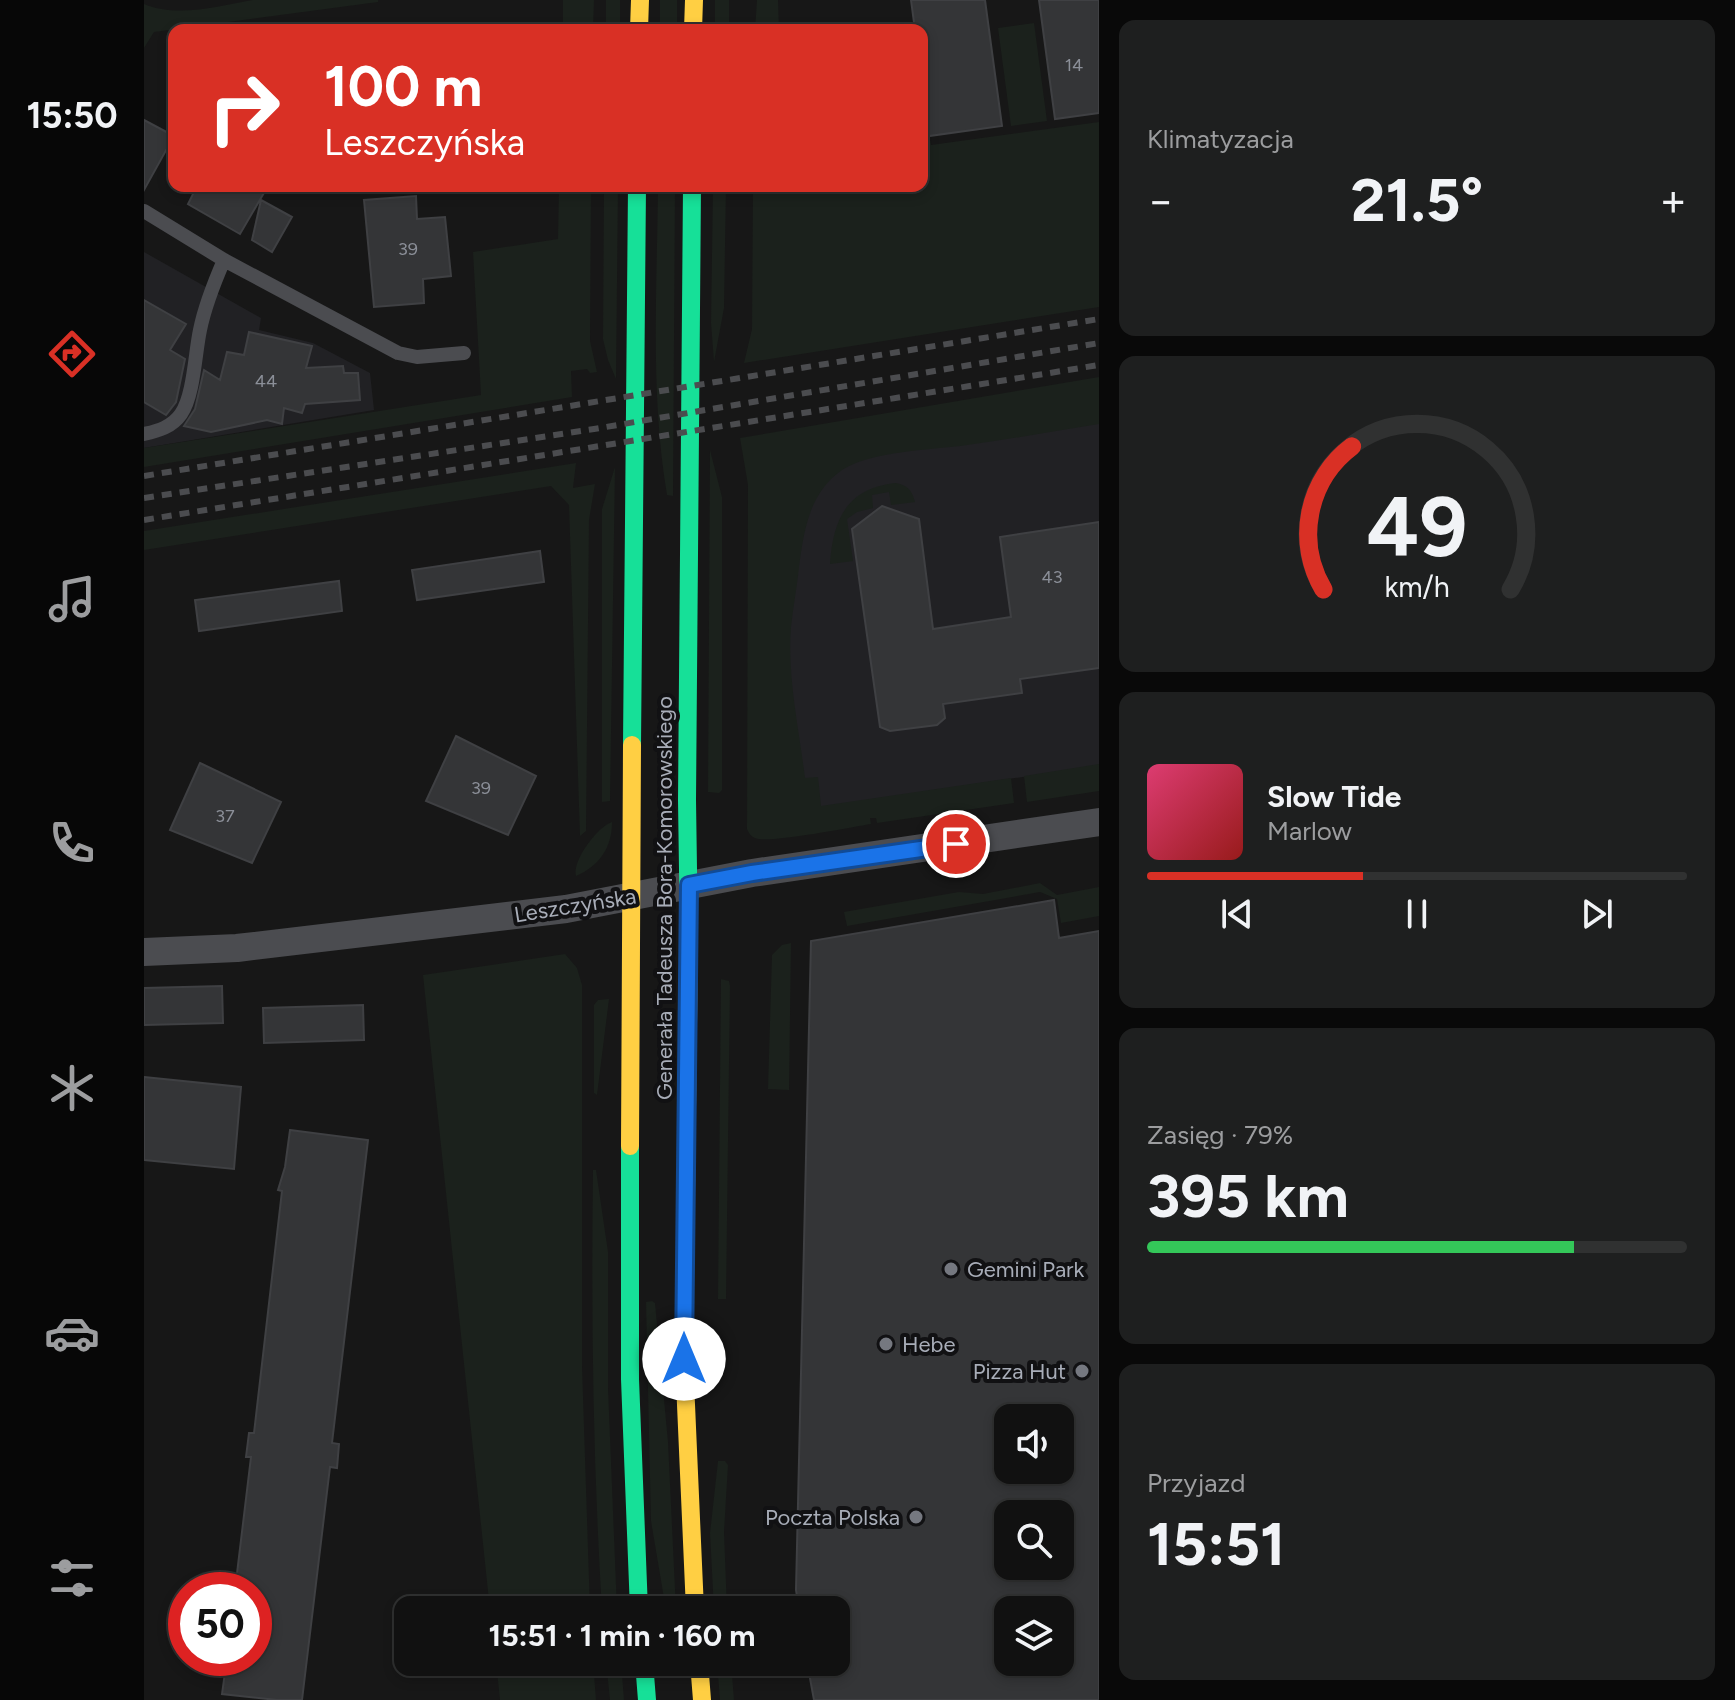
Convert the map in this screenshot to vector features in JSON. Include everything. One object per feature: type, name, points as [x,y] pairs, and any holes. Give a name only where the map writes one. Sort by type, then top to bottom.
[{"type":"main road","points":[[639,24],[640,0]]},
{"type":"main road","points":[[693,24],[694,0]]},
{"type":"main road","name":"Generała Tadeusza Bora-Komorowskiego","points":[[637,192],[628,1350],[638,1596]]},
{"type":"main road","name":"Generała Tadeusza Bora-Komorowskiego","points":[[692,192],[684,1359],[694,1596]]},
{"type":"main road","points":[[645,1676],[647,1700]]},
{"type":"main road","points":[[700,1676],[702,1700]]},
{"type":"street","name":"Leszczyńska","points":[[144,952],[237,948],[542,912],[752,873],[1099,822]]},
{"type":"lane","points":[[144,211],[224,260],[398,353],[417,357],[464,353]]},
{"type":"lane","points":[[144,434],[159,431],[174,422],[186,403],[210,290],[224,260]]},
{"type":"shaded area","points":[[253,0],[378,0],[214,24],[168,24],[168,30],[154,32],[144,48],[144,4],[170,10],[212,8]]},
{"type":"shaded area","points":[[563,0],[594,0],[593,24],[563,24]]},
{"type":"shaded area","points":[[606,0],[620,0],[620,24],[606,24]]},
{"type":"shaded area","points":[[660,0],[677,0],[677,24],[660,24]]},
{"type":"shaded area","points":[[715,0],[729,0],[729,24],[715,24]]},
{"type":"shaded area","points":[[757,0],[778,0],[779,24],[755,24]]},
{"type":"shaded area","points":[[1034,23],[1047,121],[1011,126],[998,28]]},
{"type":"shaded area","points":[[1099,122],[1099,307],[744,363],[752,329],[753,192],[928,192],[928,129],[931,145]]},
{"type":"shaded area","points":[[559,192],[591,192],[590,341],[597,372],[590,373],[587,369],[571,371],[572,397],[144,467],[144,448],[481,395],[473,252],[558,239]]},
{"type":"shaded area","points":[[604,192],[618,192],[616,379],[603,339]]},
{"type":"shaded area","points":[[658,192],[675,192],[673,496],[667,495],[662,457],[656,341]]},
{"type":"shaded area","points":[[713,192],[726,192],[724,308],[714,362],[711,323]]},
{"type":"shaded area","points":[[144,252],[261,318],[259,330],[313,343],[370,373],[374,410],[144,448]]},
{"type":"shaded area","points":[[1099,377],[1099,424],[885,455],[842,470],[815,501],[803,539],[791,627],[791,664],[805,778],[818,777],[821,806],[1011,778],[1014,803],[877,823],[876,818],[870,818],[871,824],[792,837],[763,839],[752,836],[747,829],[748,485],[740,438]]},
{"type":"shaded area","points":[[1099,405],[1099,770],[1069,770],[821,807],[780,793],[787,456]]},
{"type":"shaded area","points":[[710,450],[722,497],[722,790],[719,793],[708,792]]},
{"type":"shaded area","points":[[576,463],[573,488],[595,484],[589,520],[586,831],[580,836],[569,505],[551,486],[144,550],[144,531]]},
{"type":"shaded area","points":[[615,467],[610,801],[602,802],[602,509]]},
{"type":"shaded area","points":[[896,483],[908,489],[915,502],[891,505],[889,492],[872,495],[873,508],[857,512],[847,519],[853,561],[830,564],[835,533],[846,508],[865,491]]},
{"type":"shaded area","points":[[1099,764],[1099,791],[1027,802],[1024,776]]},
{"type":"shaded area","points":[[612,822],[610,840],[603,855],[576,876],[578,862],[587,845],[599,830]]},
{"type":"shaded area","points":[[1040,883],[1057,895],[1099,887],[1099,916],[1061,923],[1057,899],[1040,892],[847,926],[844,912],[959,892],[983,894]]},
{"type":"shaded area","points":[[791,943],[789,1090],[768,1089],[772,955],[782,945]]},
{"type":"shaded area","points":[[565,954],[577,968],[582,985],[582,1366],[590,1596],[489,1596],[423,975]]},
{"type":"shaded area","points":[[721,979],[729,981],[730,986],[726,1299],[718,1299]]},
{"type":"shaded area","points":[[609,999],[597,1095],[594,1093],[594,1005],[598,1000]]},
{"type":"shaded area","points":[[593,1170],[596,1170],[608,1252],[608,1388],[616,1596],[601,1596],[592,1280]]},
{"type":"shaded area","points":[[646,1302],[655,1303],[668,1442],[675,1596],[664,1596],[651,1521]]},
{"type":"shaded area","points":[[718,1461],[725,1461],[728,1465],[724,1532],[726,1596],[713,1596],[710,1533]]},
{"type":"shaded area","points":[[497,1676],[594,1676],[596,1700],[500,1700]]},
{"type":"shaded area","points":[[607,1676],[622,1676],[624,1700],[610,1700]]},
{"type":"shaded area","points":[[718,1676],[732,1676],[734,1700],[720,1700]]},
{"type":"building","points":[[911,0],[985,0],[1002,126],[929,136],[928,24],[914,24]]},
{"type":"building","points":[[1039,0],[1099,0],[1099,113],[1055,119]]},
{"type":"building","points":[[144,120],[168,133],[168,147],[144,190]]},
{"type":"building","points":[[194,192],[264,192],[240,234],[188,204]]},
{"type":"building","points":[[416,196],[417,219],[445,217],[451,276],[423,279],[424,303],[374,307],[364,200]]},
{"type":"building","points":[[261,200],[292,217],[272,252],[252,240]]},
{"type":"building","points":[[144,300],[186,324],[170,350],[185,359],[176,402],[166,415],[144,402]]},
{"type":"building","points":[[249,332],[312,346],[306,368],[343,366],[344,373],[358,373],[360,400],[305,404],[302,413],[284,408],[282,424],[267,420],[211,432],[184,426],[195,409],[204,370],[220,380],[227,352],[244,355]]},
{"type":"building","points":[[882,506],[919,519],[933,629],[1011,617],[1000,537],[1099,522],[1099,668],[1020,679],[1022,693],[943,704],[945,718],[937,725],[890,731],[880,727],[852,529]]},
{"type":"building","points":[[540,551],[544,582],[417,600],[412,570]]},
{"type":"building","points":[[339,581],[342,611],[199,631],[195,600]]},
{"type":"building","points":[[456,736],[536,776],[508,835],[426,801]]},
{"type":"building","points":[[200,763],[281,802],[252,863],[170,830]]},
{"type":"building","name":"Gemini Park","points":[[1054,900],[1059,938],[1099,931],[1099,1700],[814,1700],[810,1676],[850,1676],[850,1596],[797,1596],[811,941]]},
{"type":"building","points":[[222,986],[223,1023],[144,1025],[144,988]]},
{"type":"building","points":[[363,1005],[364,1040],[264,1043],[263,1008]]},
{"type":"building","points":[[144,1077],[241,1087],[234,1169],[144,1160]]},
{"type":"building","points":[[290,1130],[368,1140],[332,1443],[339,1444],[337,1468],[330,1467],[302,1700],[222,1694],[224,1676],[272,1676],[272,1572],[237,1572],[251,1457],[246,1457],[249,1433],[254,1433],[282,1191],[278,1190]]},
{"type":"railway","points":[[144,476],[1099,319]]},
{"type":"railway","points":[[144,498],[594,429],[1099,343]]},
{"type":"railway","points":[[144,520],[1099,365]]},
{"type":"traffic: fast","points":[[632,745],[637,192]]},
{"type":"traffic: fast","points":[[689,939],[687,800],[692,192]]},
{"type":"traffic: fast","points":[[630,1146],[630,1379],[638,1596]]},
{"type":"traffic: fast","points":[[645,1676],[647,1700]]},
{"type":"traffic: slow","points":[[639,24],[640,0]]},
{"type":"traffic: slow","points":[[693,24],[694,0]]},
{"type":"traffic: slow","points":[[630,1146],[632,745]]},
{"type":"traffic: slow","points":[[689,939],[684,1359],[694,1596]]},
{"type":"traffic: slow","points":[[700,1676],[702,1700]]},
{"type":"place","name":"Gemini Park","points":[[951,1269]]},
{"type":"place","name":"Hebe","points":[[886,1344]]},
{"type":"place","name":"Pizza Hut","points":[[1082,1371]]},
{"type":"place","name":"Poczta Polska","points":[[916,1517]]},
{"type":"route","points":[[684,1359],[689,885],[956,844]]}]
